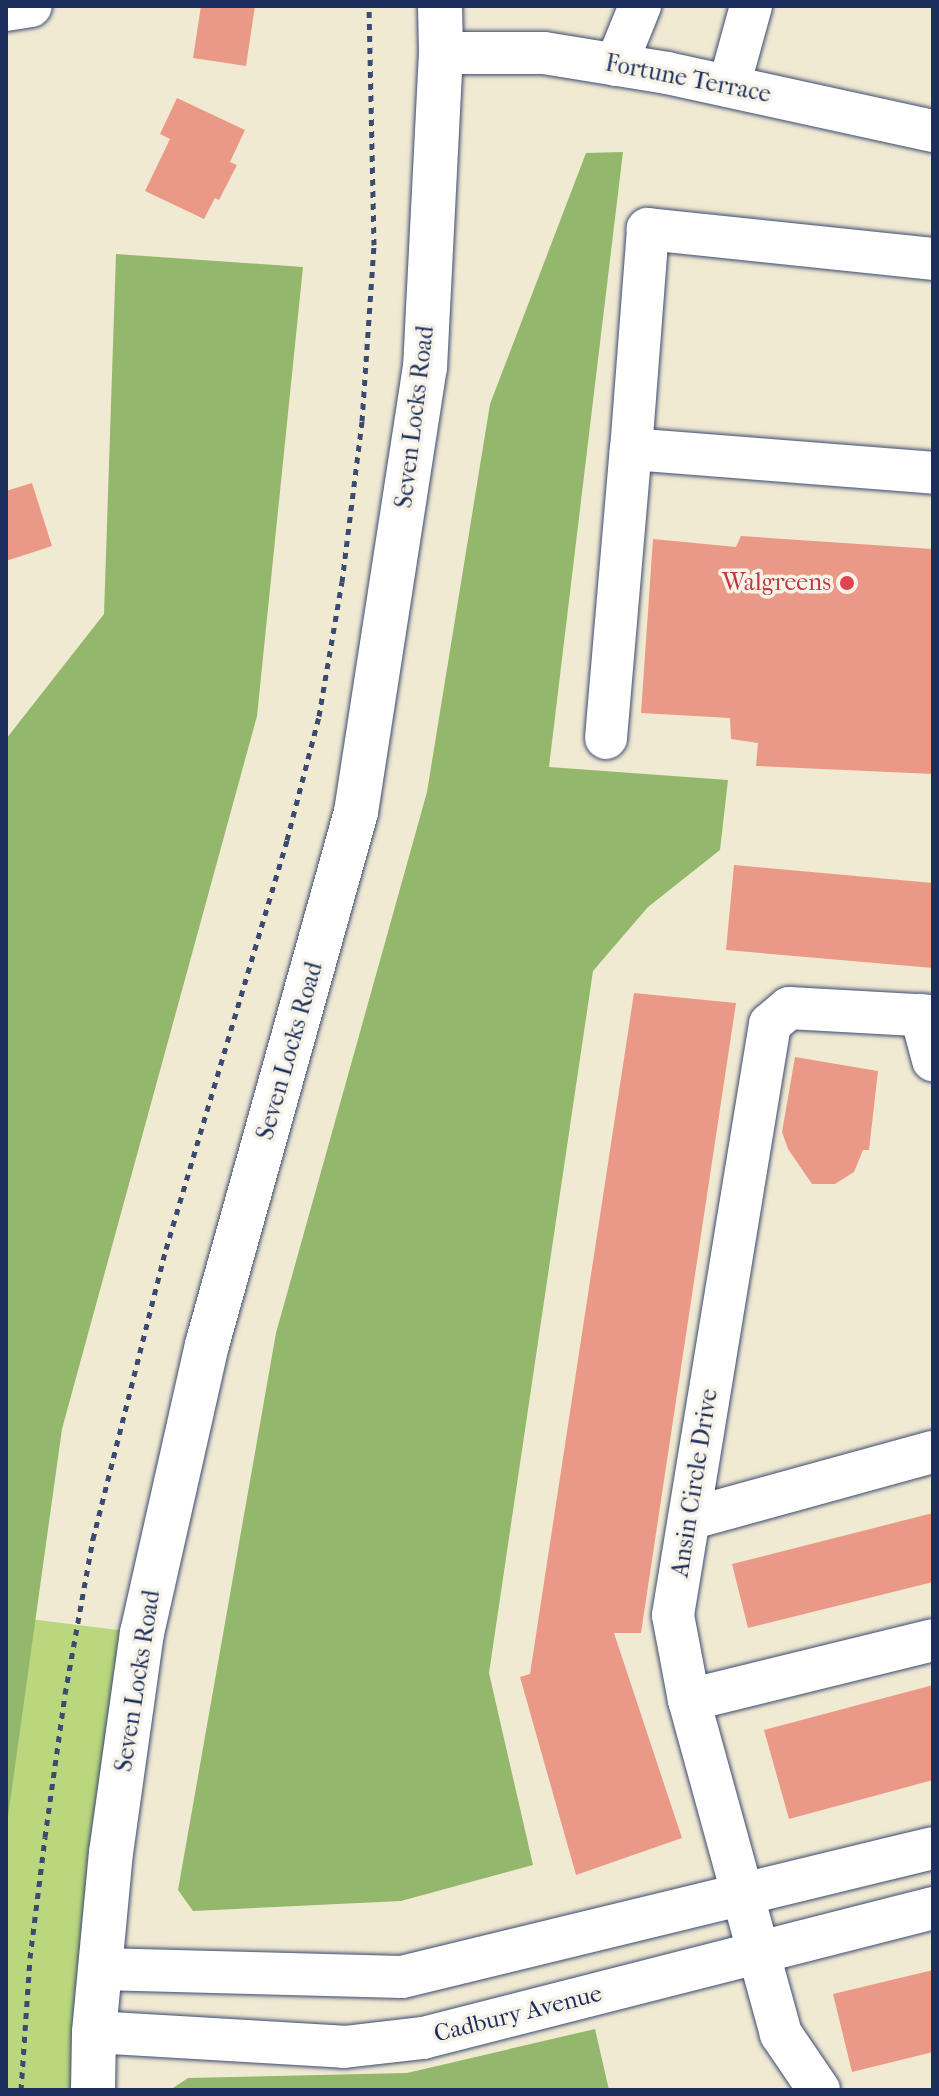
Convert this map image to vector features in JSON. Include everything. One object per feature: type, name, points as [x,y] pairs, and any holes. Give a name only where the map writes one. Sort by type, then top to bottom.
[{"type":"main road","name":"Seven Locks Road","points":[[93,2090],[94,2032],[111,1853],[142,1633],[207,1345],[356,812],[425,368],[441,53],[440,6]]},
{"type":"street","points":[[6,10],[31,6]]},
{"type":"street","points":[[616,65],[640,6]]},
{"type":"street","points":[[729,86],[751,6]]},
{"type":"street","name":"Fortune Terrace","points":[[441,53],[544,53],[729,86],[933,131]]},
{"type":"street","points":[[606,738],[648,229],[933,259]]},
{"type":"street","points":[[631,449],[933,473]]},
{"type":"street","name":"Ansin Circle Drive","points":[[819,2090],[781,2034],[689,1700],[673,1615],[770,1024],[789,1008],[927,1016]]},
{"type":"street","points":[[927,1016],[933,1060]]},
{"type":"street","points":[[689,1519],[933,1452]]},
{"type":"street","points":[[689,1700],[933,1640]]},
{"type":"street","points":[[100,1969],[402,1977],[933,1848]]},
{"type":"street","name":"Cadbury Avenue","points":[[94,2032],[344,2047],[423,2038],[933,1908]]},
{"type":"path","points":[[21,2090],[30,1958],[45,1837],[65,1694],[93,1539],[166,1249],[287,840],[319,716],[339,597],[362,421],[374,245],[369,6]]},
{"type":"green space","points":[[623,152],[549,767],[728,780],[720,850],[648,907],[593,971],[489,1673],[533,1865],[401,1901],[193,1911],[178,1890],[276,1333],[427,792],[490,404],[586,153]]},
{"type":"green space","points":[[116,254],[303,267],[257,716],[62,1429],[6,1831],[6,739],[104,614]]},
{"type":"green space","points":[[6,1616],[142,1633],[96,2090],[6,2090]]},
{"type":"green space","points":[[595,2029],[609,2090],[170,2090],[188,2078],[407,2073]]},
{"type":"building","points":[[201,6],[255,6],[246,66],[193,58]]},
{"type":"building","points":[[177,98],[245,130],[230,162],[237,165],[219,200],[215,198],[204,219],[145,191],[170,139],[160,134]]},
{"type":"building","points":[[32,483],[52,546],[6,561],[6,491]]},
{"type":"building","points":[[741,536],[933,549],[933,774],[756,766],[758,743],[731,739],[730,718],[641,713],[653,539],[736,547]]},
{"type":"building","points":[[734,865],[933,883],[933,968],[726,950]]},
{"type":"building","points":[[634,993],[736,1003],[641,1633],[614,1633],[682,1838],[576,1875],[520,1677],[530,1674]]},
{"type":"building","points":[[795,1057],[878,1071],[869,1150],[863,1150],[854,1172],[835,1184],[812,1184],[788,1149],[782,1132]]},
{"type":"building","points":[[933,1513],[933,1582],[748,1628],[732,1564]]},
{"type":"building","points":[[933,1685],[933,1780],[789,1819],[764,1730]]},
{"type":"building","points":[[933,1970],[933,2052],[852,2072],[833,1994]]},
{"type":"place","name":"Walgreens","points":[[847,583]]}]
